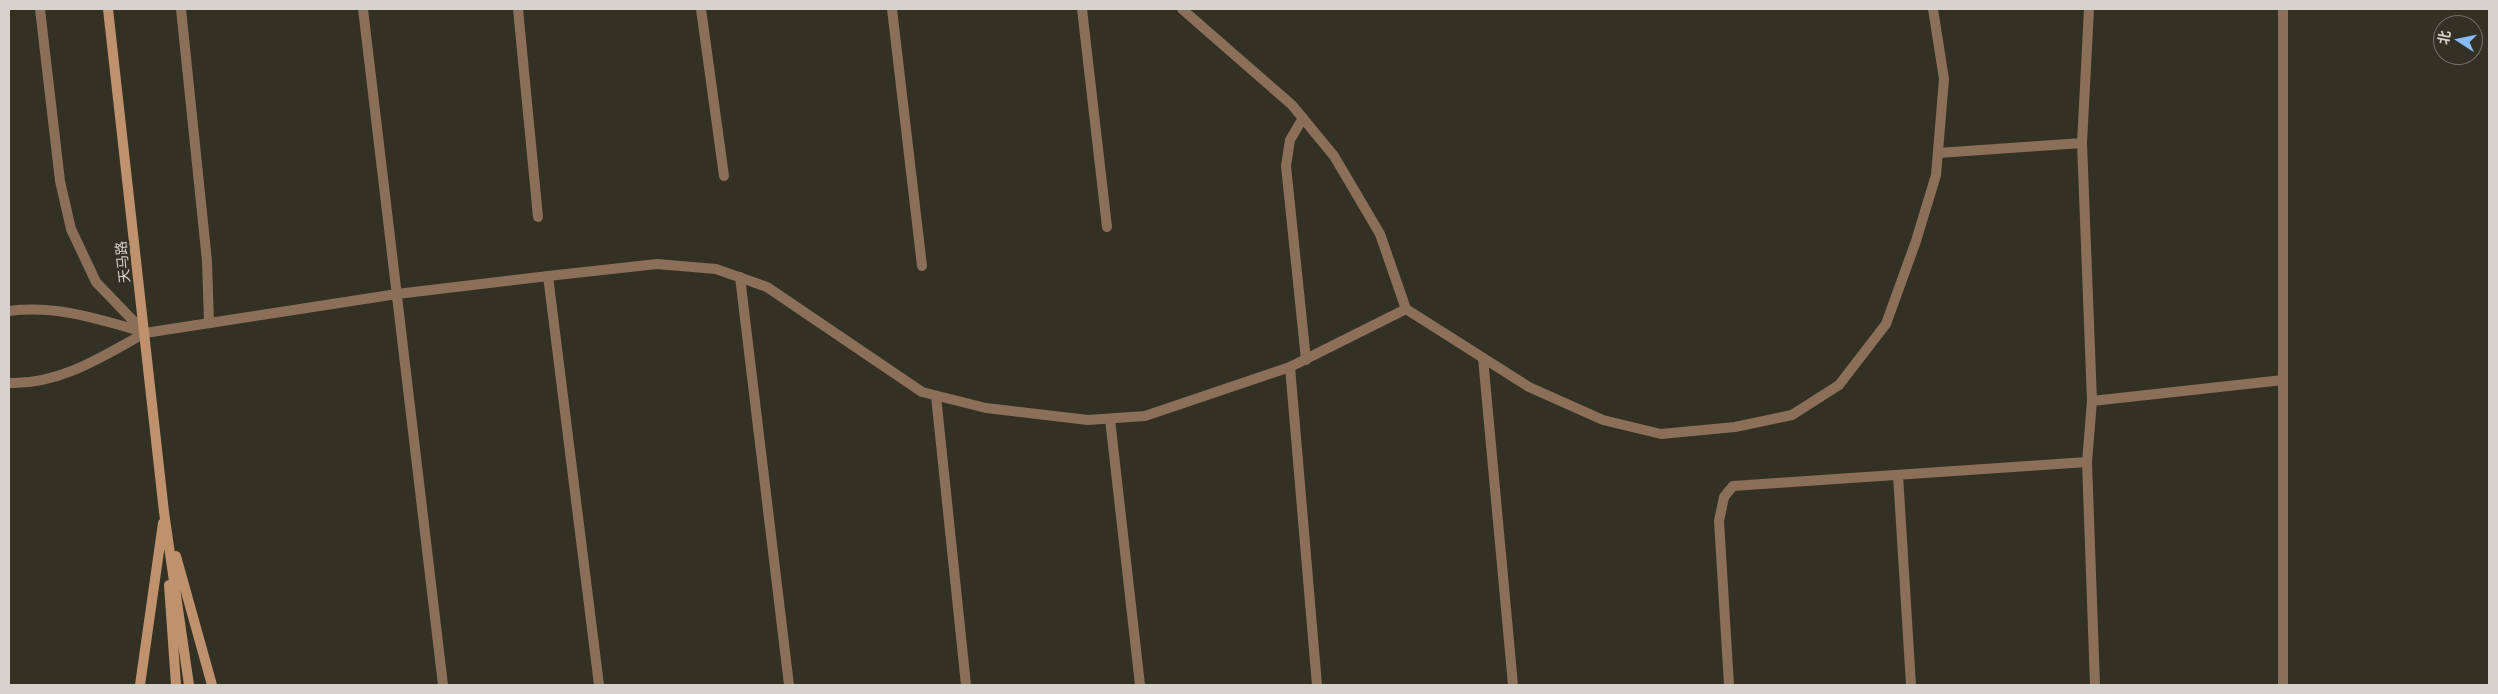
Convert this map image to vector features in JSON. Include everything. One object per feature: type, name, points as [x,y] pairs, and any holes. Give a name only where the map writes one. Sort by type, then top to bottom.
[{"type":"main road","name":"天马路","points":[[108,9],[164,512]]},
{"type":"main road","points":[[140,685],[164,512]]},
{"type":"main road","points":[[164,512],[176,685]]},
{"type":"main road","points":[[164,512],[189,685]]},
{"type":"main road","points":[[164,512],[212,685]]},
{"type":"street","points":[[40,9],[60,181],[71,229],[96,282],[145,333]]},
{"type":"street","points":[[181,9],[207,261],[209,323]]},
{"type":"street","points":[[363,9],[443,685]]},
{"type":"street","points":[[518,9],[538,217]]},
{"type":"street","points":[[700,9],[724,176]]},
{"type":"street","points":[[892,9],[922,266]]},
{"type":"street","points":[[1082,9],[1107,227]]},
{"type":"street","points":[[1182,9],[1292,105],[1334,156],[1380,234],[1406,309],[1529,387],[1603,420],[1662,434],[1735,427],[1792,416],[1839,385],[1886,324],[1916,241],[1936,175],[1944,79],[1933,9]]},
{"type":"street","points":[[2089,9],[2082,143],[2092,401],[2087,462],[2095,685]]},
{"type":"street","points":[[2283,9],[2283,685]]},
{"type":"street","points":[[1303,118],[1290,140],[1286,166],[1306,360]]},
{"type":"street","points":[[1938,153],[2082,143]]},
{"type":"street","points":[[9,383],[31,383],[66,374],[145,333],[397,294],[657,264],[716,268],[767,287],[922,392],[986,408],[1088,420],[1110,419],[1145,416],[1290,368],[1406,309]]},
{"type":"street","points":[[548,276],[599,685]]},
{"type":"street","points":[[740,277],[789,685]]},
{"type":"street","points":[[9,310],[34,308],[83,314],[145,333]]},
{"type":"street","points":[[1483,358],[1513,685]]},
{"type":"street","points":[[1290,368],[1317,685]]},
{"type":"street","points":[[2092,401],[2283,380]]},
{"type":"street","points":[[936,396],[966,685]]},
{"type":"street","points":[[1110,419],[1140,685]]},
{"type":"street","points":[[1729,685],[1719,521],[1724,497],[1733,486],[2087,462]]},
{"type":"street","points":[[1898,475],[1911,685]]}]
